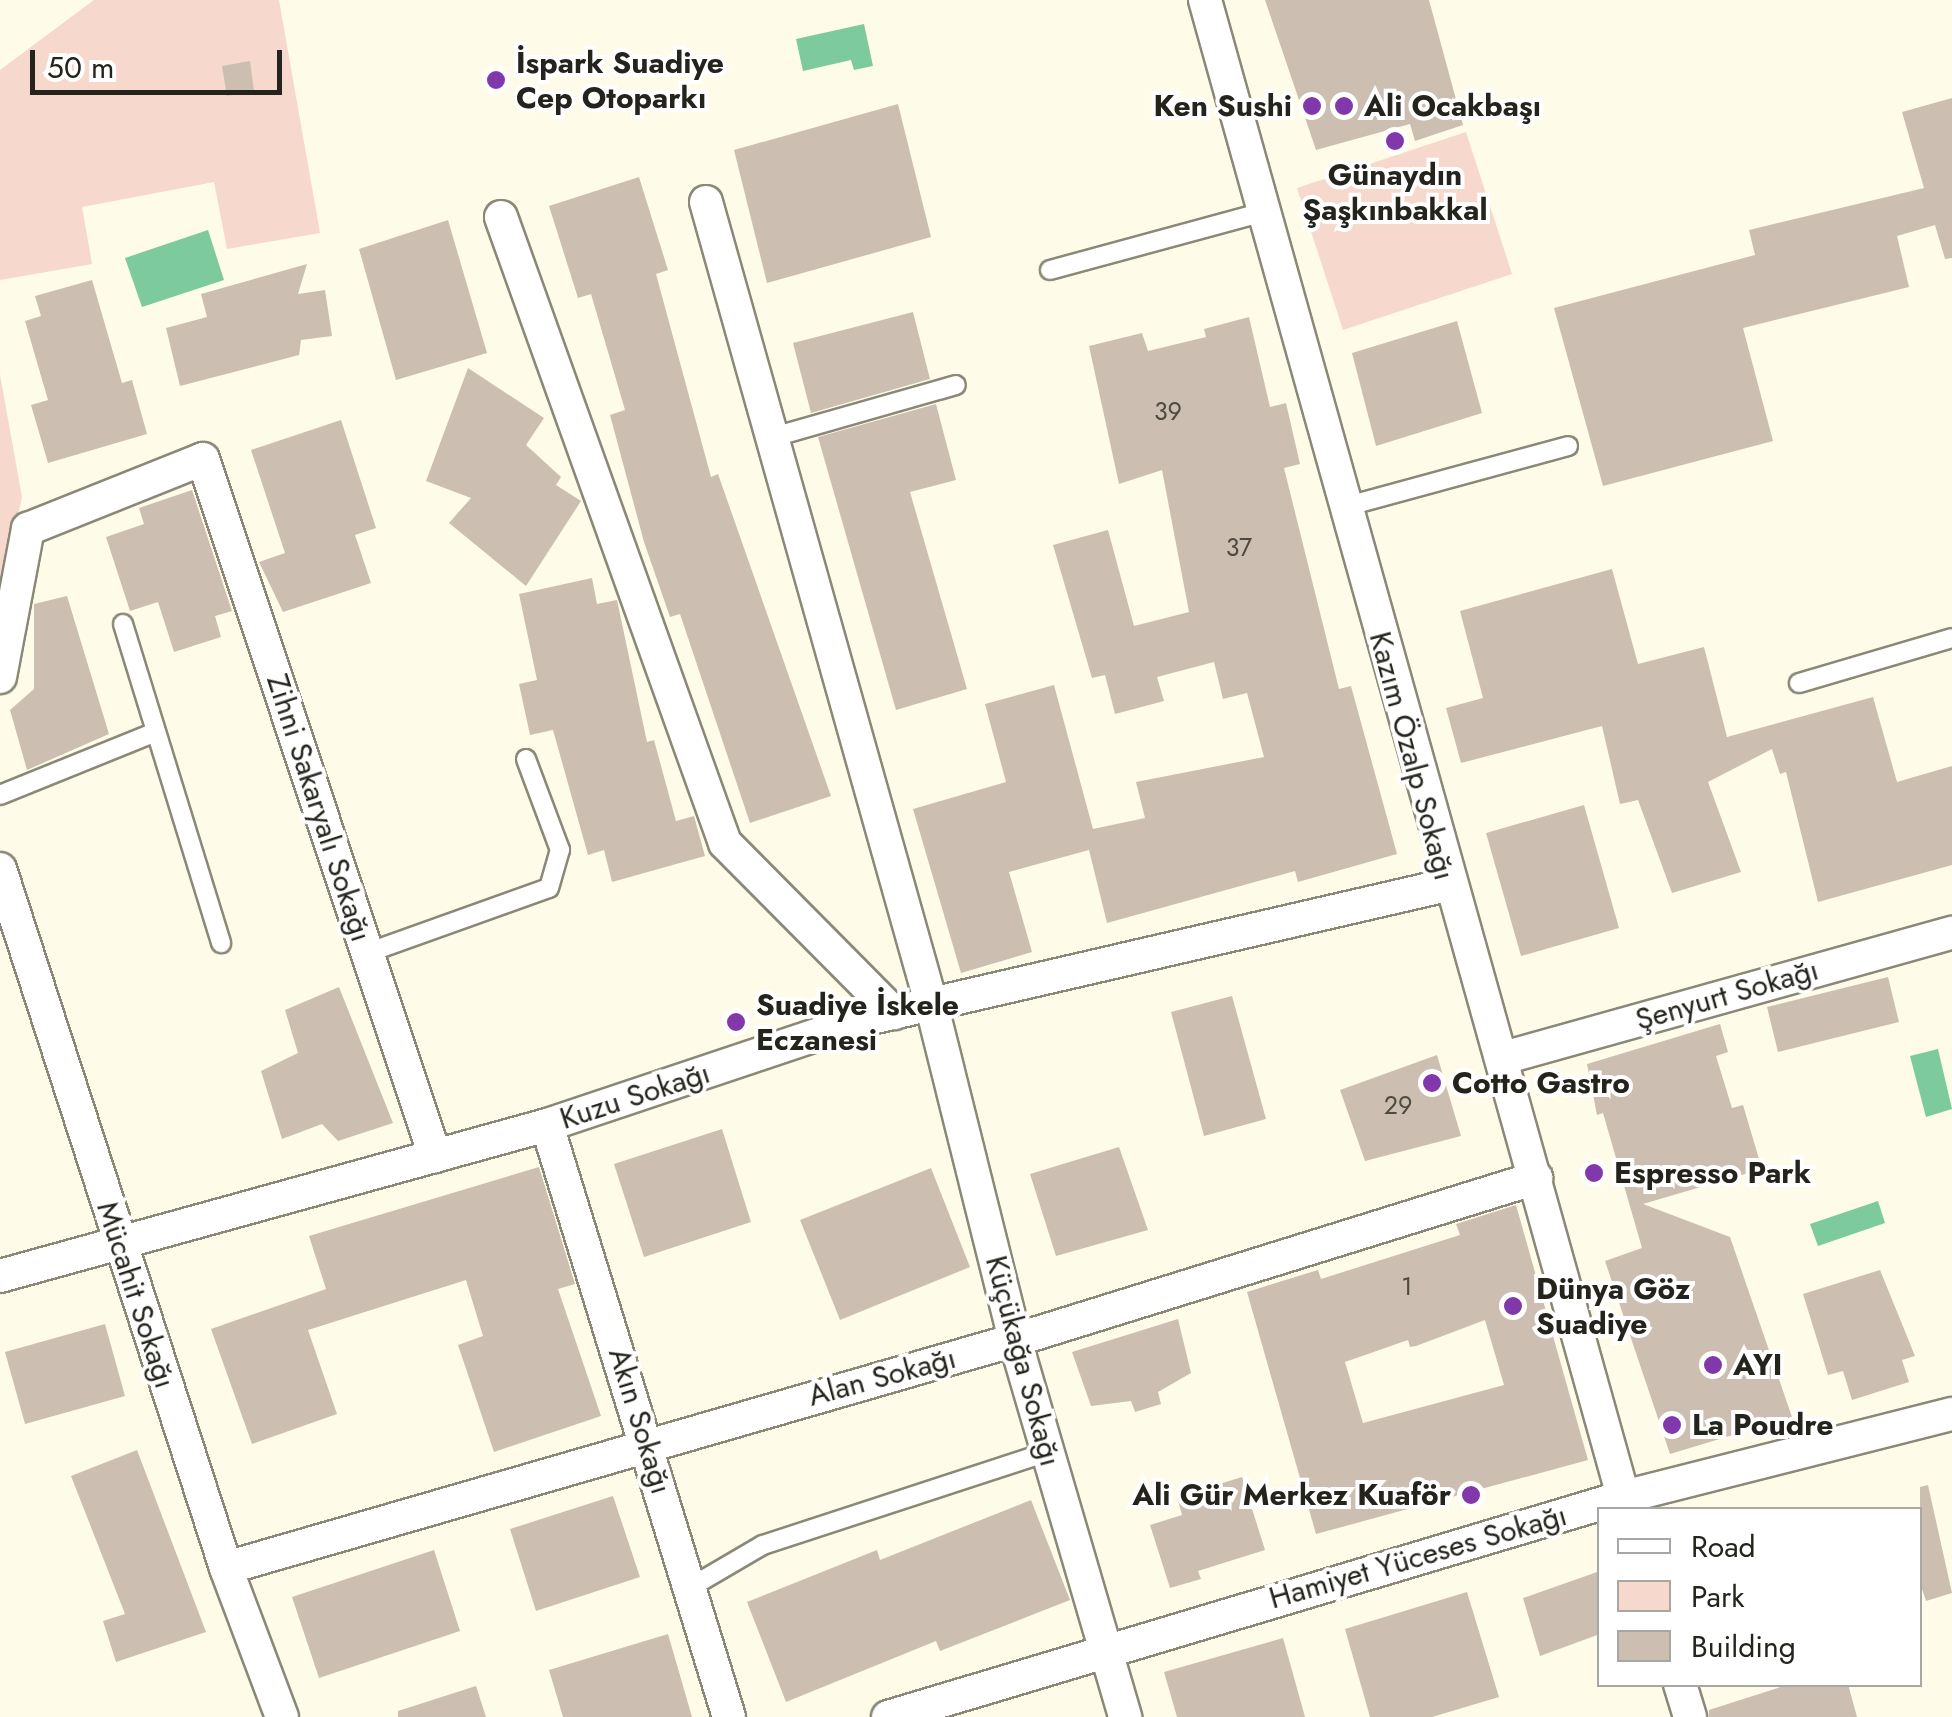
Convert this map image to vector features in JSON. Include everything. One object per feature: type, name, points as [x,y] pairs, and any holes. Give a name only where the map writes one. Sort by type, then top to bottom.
[{"type":"street","name":"Kazım Özalp Sokağı","points":[[1205,0],[1448,885],[1503,1058],[1625,1503]]},
{"type":"street","name":"Küçükağa Sokağı","points":[[706,202],[931,1003],[1015,1340],[1125,1717]]},
{"type":"street","points":[[501,217],[725,843],[894,1013]]},
{"type":"street","name":"Zihni Sakaryalı Sokağı","points":[[0,677],[28,530],[203,459],[435,1156]]},
{"type":"street","name":"Mücahit Sokağı","points":[[0,869],[226,1568],[282,1717]]},
{"type":"street","name":"Kuzu Sokağı","points":[[0,1276],[547,1125],[931,1003],[1448,885]]},
{"type":"street","name":"Şenyurt Sokağı","points":[[1503,1058],[1952,932]]},
{"type":"street","name":"Akın Sokağı","points":[[547,1125],[729,1717]]},
{"type":"street","name":"Alan Sokağı","points":[[226,1568],[647,1442],[1015,1340],[1536,1178]]},
{"type":"street","name":"Hamiyet Yüceses Sokağı","points":[[1625,1503],[1952,1414]]},
{"type":"street","name":"Hamiyet Yüceses Sokağı","points":[[888,1717],[1104,1648],[1597,1511]]},
{"type":"street","points":[[1681,1687],[1690,1717]]},
{"type":"lane","points":[[1050,270],[1263,212]]},
{"type":"lane","points":[[770,438],[956,385]]},
{"type":"lane","points":[[1344,507],[1568,446]]},
{"type":"lane","points":[[123,624],[221,943]]},
{"type":"lane","points":[[1799,683],[1952,638]]},
{"type":"lane","points":[[0,795],[156,732]]},
{"type":"lane","points":[[367,952],[549,888],[560,850],[526,759]]},
{"type":"lane","points":[[690,1587],[762,1545],[1048,1452]]},
{"type":"green space","points":[[94,0],[279,0],[320,233],[227,249],[214,182],[82,207],[92,264],[0,280],[0,70]]},
{"type":"green space","points":[[1466,132],[1512,274],[1343,330],[1297,188]]},
{"type":"green space","points":[[0,375],[22,497],[0,600]]},
{"type":"shaded area","points":[[864,24],[873,66],[854,70],[851,60],[803,71],[796,39]]},
{"type":"shaded area","points":[[208,230],[224,280],[142,307],[125,258]]},
{"type":"shaded area","points":[[1938,1049],[1952,1109],[1926,1117],[1910,1056]]},
{"type":"shaded area","points":[[1878,1201],[1885,1223],[1818,1246],[1810,1224]]},
{"type":"building","points":[[1265,0],[1429,0],[1463,125],[1415,141],[1410,124],[1316,150]]},
{"type":"building","points":[[250,61],[254,91],[227,96],[222,66]]},
{"type":"building","points":[[1952,98],[1952,258],[1945,259],[1935,225],[1897,236],[1909,287],[1743,328],[1773,441],[1603,486],[1554,308],[1755,255],[1749,230],[1924,188],[1902,112]]},
{"type":"building","points":[[898,104],[931,237],[767,283],[734,150]]},
{"type":"building","points":[[639,177],[668,270],[656,274],[711,477],[718,474],[831,796],[750,823],[680,614],[670,617],[644,542],[610,415],[625,410],[591,294],[578,298],[549,206]]},
{"type":"building","points":[[448,220],[487,353],[396,380],[359,249]]},
{"type":"building","points":[[307,264],[298,294],[325,290],[332,336],[301,340],[299,355],[180,386],[166,328],[207,317],[201,294]]},
{"type":"building","points":[[92,280],[122,383],[132,380],[147,434],[48,463],[31,405],[48,400],[25,321],[41,316],[35,296]]},
{"type":"building","points":[[913,312],[930,379],[811,413],[793,343]]},
{"type":"building","points":[[1249,317],[1270,407],[1286,403],[1300,464],[1284,468],[1339,689],[1351,686],[1397,854],[1298,882],[1295,871],[1107,923],[1089,850],[1009,872],[1032,952],[961,973],[913,809],[1006,782],[985,704],[1054,685],[1093,829],[1145,818],[1136,782],[1264,757],[1247,693],[1223,699],[1214,662],[1157,677],[1164,701],[1115,714],[1105,675],[1092,678],[1053,545],[1108,530],[1134,626],[1189,612],[1162,470],[1119,484],[1089,346],[1142,333],[1148,351],[1206,337],[1204,329]]},
{"type":"building","points":[[1457,321],[1482,413],[1376,446],[1352,353]]},
{"type":"building","points":[[468,368],[544,418],[526,445],[561,477],[556,485],[581,501],[526,586],[449,523],[471,498],[426,481]]},
{"type":"building","points":[[936,404],[956,480],[910,492],[967,689],[896,710],[818,437]]},
{"type":"building","points":[[341,420],[376,528],[355,535],[371,583],[283,612],[259,562],[285,553],[251,450]]},
{"type":"building","points":[[192,490],[232,611],[215,616],[221,637],[174,652],[158,602],[130,611],[106,537],[144,524],[139,508]]},
{"type":"building","points":[[1612,569],[1638,664],[1704,647],[1727,737],[1873,697],[1897,782],[1952,766],[1952,865],[1818,902],[1786,772],[1780,774],[1772,749],[1708,782],[1741,872],[1672,893],[1638,800],[1620,804],[1602,726],[1461,763],[1446,708],[1483,698],[1460,611]]},
{"type":"building","points":[[592,578],[597,604],[617,600],[647,742],[654,740],[676,821],[694,816],[705,856],[612,882],[604,850],[588,855],[553,730],[530,735],[519,684],[537,680],[519,594]]},
{"type":"building","points":[[67,596],[109,734],[27,770],[10,710],[34,689],[34,604]]},
{"type":"building","points":[[1584,805],[1619,928],[1521,956],[1486,833]]},
{"type":"building","points":[[1888,977],[1899,1022],[1778,1052],[1767,1007]]},
{"type":"building","points":[[339,987],[393,1123],[338,1141],[322,1124],[282,1139],[261,1071],[298,1053],[285,1010]]},
{"type":"building","points":[[1232,996],[1266,1119],[1204,1136],[1171,1012]]},
{"type":"building","points":[[1720,1024],[1728,1052],[1716,1056],[1732,1108],[1743,1105],[1762,1169],[1643,1204],[1730,1237],[1792,1417],[1670,1454],[1605,1261],[1642,1248],[1603,1113],[1597,1115],[1587,1064]]},
{"type":"building","points":[[1437,1055],[1461,1136],[1365,1161],[1340,1090]]},
{"type":"building","points":[[722,1129],[751,1222],[644,1257],[614,1164]]},
{"type":"building","points":[[1119,1147],[1148,1230],[1056,1256],[1030,1174]]},
{"type":"building","points":[[539,1167],[575,1284],[558,1289],[601,1416],[494,1452],[458,1345],[483,1336],[466,1280],[308,1330],[337,1414],[252,1444],[211,1329],[326,1289],[309,1236]]},
{"type":"building","points":[[931,1168],[970,1267],[840,1320],[800,1220]]},
{"type":"building","points":[[1516,1205],[1588,1460],[1316,1534],[1247,1292],[1318,1270],[1321,1279],[1460,1235],[1456,1224]],"holes":[[[1485,1320],[1504,1385],[1363,1423],[1345,1362],[1408,1340],[1410,1347],[1416,1346]]]},
{"type":"building","points":[[1880,1270],[1915,1356],[1902,1360],[1909,1382],[1852,1400],[1843,1371],[1828,1375],[1803,1294]]},
{"type":"building","points":[[1178,1319],[1191,1373],[1158,1392],[1161,1404],[1135,1412],[1131,1401],[1091,1406],[1072,1352]]},
{"type":"building","points":[[105,1324],[125,1396],[25,1424],[5,1352]]},
{"type":"building","points":[[137,1450],[206,1632],[116,1662],[103,1621],[125,1614],[71,1476]]},
{"type":"building","points":[[1242,1477],[1265,1550],[1198,1571],[1201,1579],[1170,1588],[1150,1525],[1182,1515],[1177,1497]]},
{"type":"building","points":[[1928,1485],[1952,1593],[1926,1601],[1922,1589],[1920,1487]]},
{"type":"building","points":[[613,1496],[640,1577],[536,1611],[510,1529]]},
{"type":"building","points":[[1031,1500],[1070,1600],[940,1651],[936,1641],[786,1702],[747,1602],[877,1550],[880,1560]]},
{"type":"building","points":[[434,1550],[460,1631],[319,1678],[292,1597]]},
{"type":"building","points":[[1597,1572],[1597,1635],[1540,1656],[1523,1598]]},
{"type":"building","points":[[1467,1592],[1499,1697],[1432,1717],[1370,1717],[1345,1629]]},
{"type":"building","points":[[668,1634],[692,1717],[563,1717],[549,1670]]},
{"type":"building","points":[[1283,1638],[1305,1717],[1177,1717],[1164,1672]]},
{"type":"building","points":[[476,1686],[486,1717],[398,1717],[398,1711]]},
{"type":"building","points":[[1781,1687],[1849,1687],[1857,1717],[1709,1717],[1709,1710]]},
{"type":"place","name":"İspark Suadiye Cep Otoparkı","points":[[496,80]]},
{"type":"place","name":"Ken Sushi","points":[[1312,106]]},
{"type":"place","name":"Ali Ocakbaşı","points":[[1344,106]]},
{"type":"place","name":"Günaydın Şaşkınbakkal","points":[[1395,141]]},
{"type":"place","name":"Suadiye İskele Eczanesi","points":[[736,1022]]},
{"type":"place","name":"Cotto Gastro","points":[[1432,1083]]},
{"type":"place","name":"Espresso Park","points":[[1594,1173]]},
{"type":"place","name":"Dünya Göz Suadiye","points":[[1513,1306]]},
{"type":"place","name":"AYI","points":[[1713,1365]]},
{"type":"place","name":"La Poudre","points":[[1672,1425]]},
{"type":"place","name":"Ali Gür Merkez Kuaför","points":[[1471,1495]]}]
